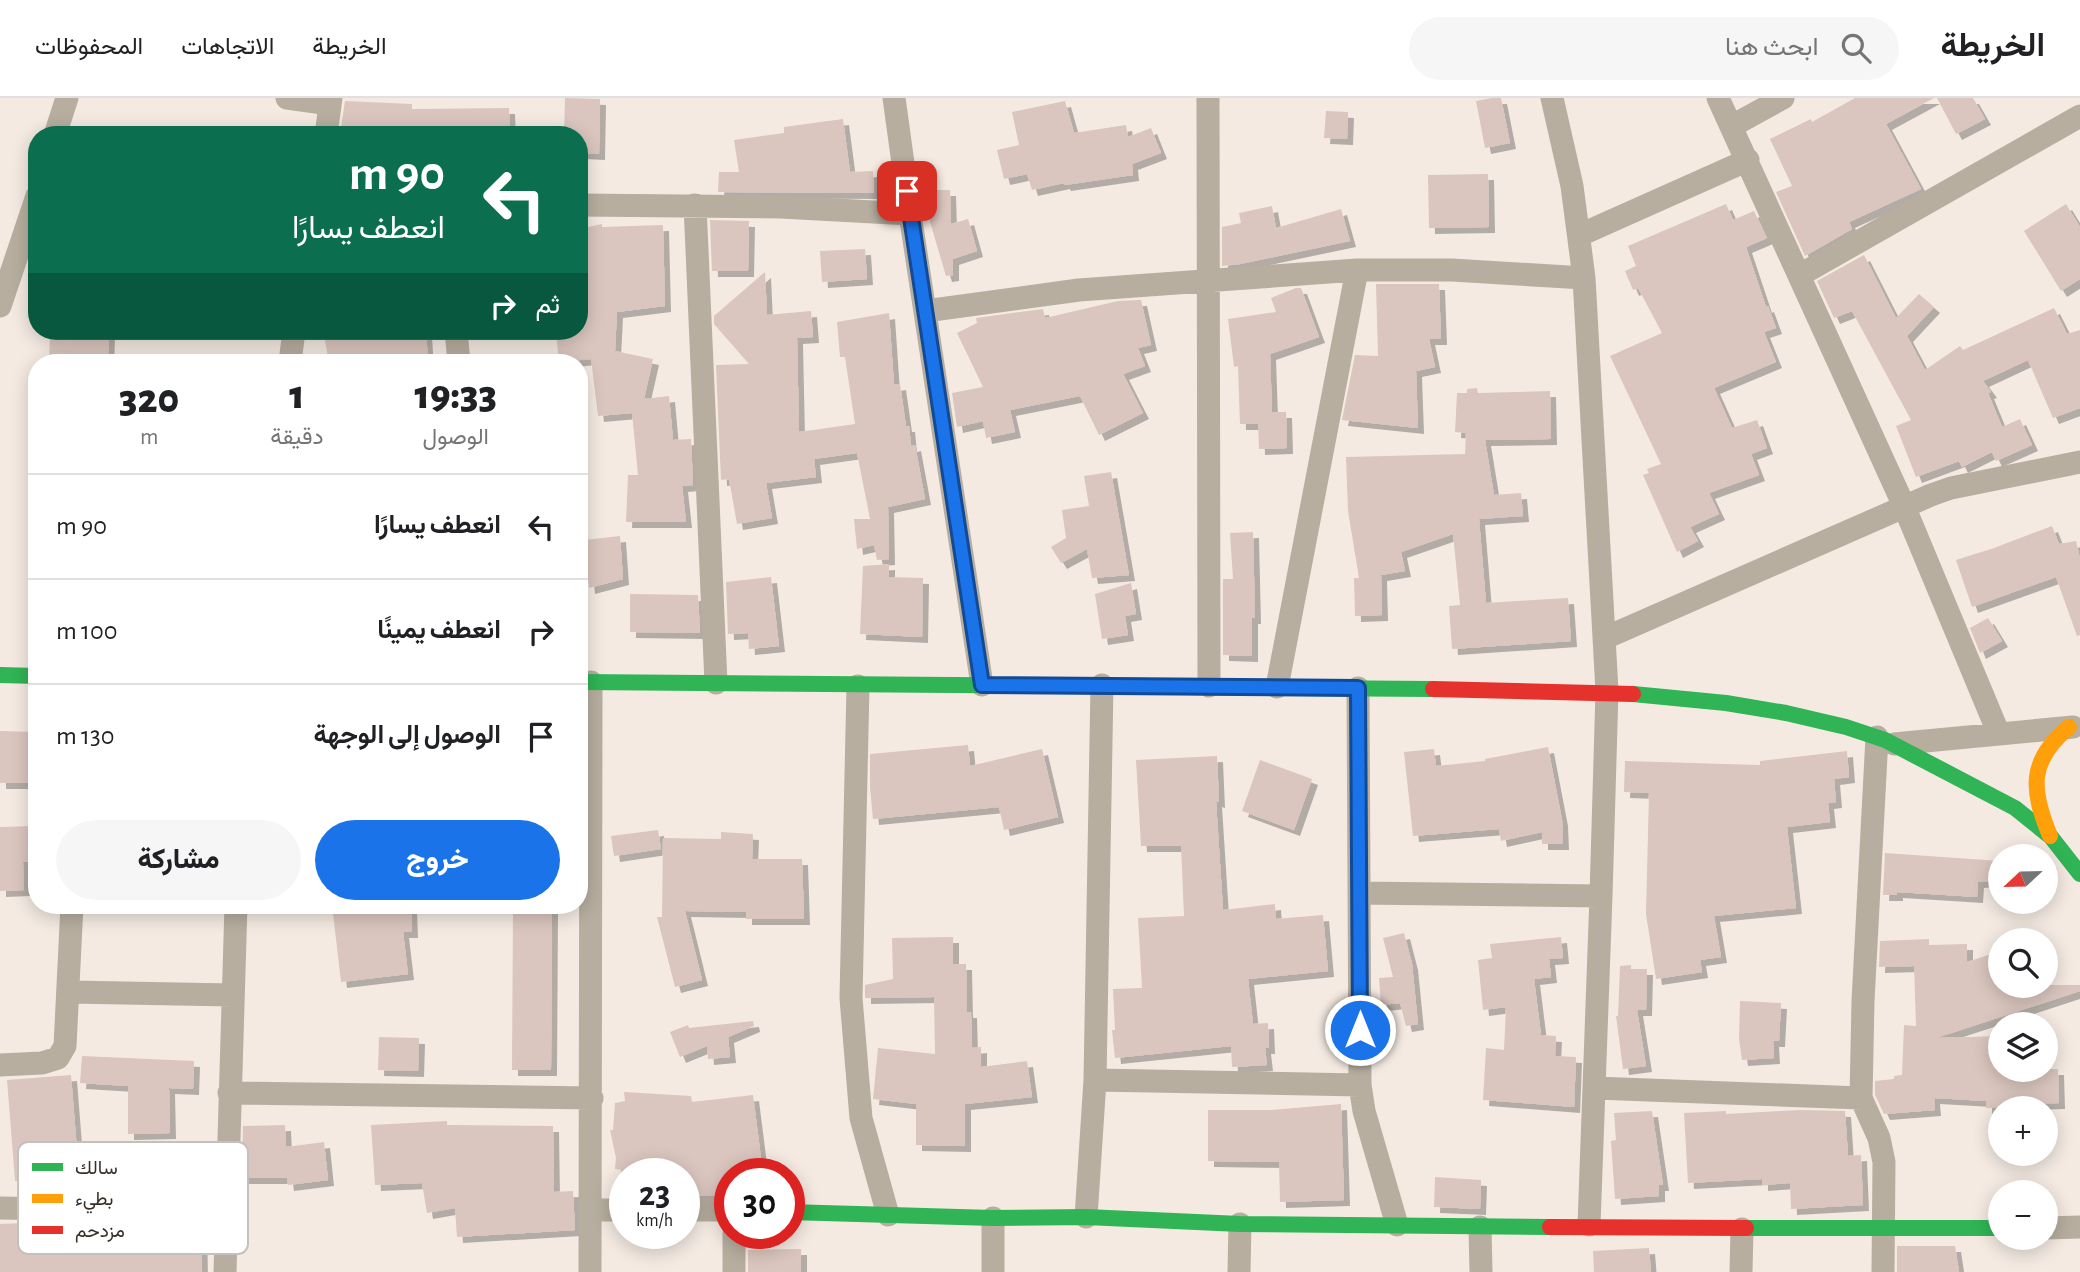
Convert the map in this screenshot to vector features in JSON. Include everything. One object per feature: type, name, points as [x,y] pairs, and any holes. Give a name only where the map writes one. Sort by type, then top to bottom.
[{"type":"street","points":[[58,126],[67,98]]},
{"type":"street","points":[[287,98],[331,101],[327,126]]},
{"type":"street","points":[[894,98],[982,685]]},
{"type":"street","points":[[1208,98],[1209,686]]},
{"type":"street","points":[[1552,98],[1580,234],[1607,691],[1589,1225]]},
{"type":"street","points":[[1718,98],[1905,506],[1998,732]]},
{"type":"street","points":[[1732,125],[1783,98]]},
{"type":"street","points":[[1800,275],[2080,116]]},
{"type":"street","points":[[1580,234],[1748,160]]},
{"type":"street","points":[[588,205],[695,205],[910,214]]},
{"type":"street","points":[[695,205],[716,684]]},
{"type":"street","points":[[0,306],[28,223]]},
{"type":"street","points":[[925,311],[1079,290],[1357,270],[1452,270],[1584,278]]},
{"type":"street","points":[[1277,687],[1357,270]]},
{"type":"street","points":[[1605,638],[1951,488],[2080,462]]},
{"type":"street","points":[[0,675],[28,676]]},
{"type":"street","points":[[588,682],[1607,691],[1719,700],[1850,727],[1885,741],[1991,794],[2022,813],[2050,836],[2080,874]]},
{"type":"street","points":[[1086,1217],[1095,1080],[1102,685]]},
{"type":"street","points":[[858,686],[851,998],[861,1118],[888,1215]]},
{"type":"street","points":[[1358,688],[1360,1086],[1364,1111],[1397,1225]]},
{"type":"street","points":[[1885,741],[2074,727]]},
{"type":"street","points":[[2050,836],[2039,811],[2036,789],[2038,771],[2049,745],[2074,727]]},
{"type":"street","points":[[1884,1272],[1884,1162],[1879,1138],[1861,1098],[1863,1001],[1885,741]]},
{"type":"street","points":[[588,860],[592,1098],[590,1272]]},
{"type":"street","points":[[1359,893],[1601,896]]},
{"type":"street","points":[[0,1065],[42,1063],[58,1058],[65,1046],[70,992],[72,914]]},
{"type":"street","points":[[228,1142],[236,914]]},
{"type":"street","points":[[70,992],[232,995]]},
{"type":"street","points":[[1095,1080],[1360,1086]]},
{"type":"street","points":[[1595,1088],[1861,1098]]},
{"type":"street","points":[[229,1093],[592,1098]]},
{"type":"street","points":[[0,1208],[18,1208]]},
{"type":"street","points":[[592,1210],[609,1210]]},
{"type":"street","points":[[805,1212],[993,1218],[1086,1217],[1240,1224],[1480,1227],[1589,1225],[1742,1229],[1988,1228]]},
{"type":"street","points":[[992,1272],[993,1218]]},
{"type":"street","points":[[1239,1272],[1240,1224]]},
{"type":"street","points":[[1480,1227],[1481,1272]]},
{"type":"street","points":[[2058,1228],[2080,1227]]},
{"type":"street","points":[[1741,1272],[1742,1229]]},
{"type":"street","points":[[734,1249],[734,1272]]},
{"type":"street","points":[[225,1254],[225,1272]]},
{"type":"building","points":[[565,98],[600,99],[599,154],[588,153],[588,126],[564,126]]},
{"type":"building","points":[[1501,98],[1510,143],[1485,148],[1476,101]]},
{"type":"building","points":[[1855,98],[1934,98],[1886,124],[1921,189],[1849,222],[1852,229],[1805,256],[1776,192],[1792,186],[1770,139],[1811,119],[1812,122]]},
{"type":"building","points":[[1937,98],[1973,98],[1985,119],[1956,134]]},
{"type":"building","points":[[345,101],[412,104],[412,109],[509,108],[510,126],[341,126]]},
{"type":"building","points":[[1065,101],[1074,133],[1126,125],[1128,137],[1151,128],[1161,153],[1132,164],[1133,175],[1065,185],[1064,183],[1032,190],[1027,174],[1004,179],[997,150],[1019,145],[1012,112]]},
{"type":"building","points":[[1326,111],[1348,112],[1347,139],[1324,138]]},
{"type":"building","points":[[843,119],[850,172],[873,171],[874,193],[718,192],[719,172],[739,172],[734,140],[784,133],[784,127]]},
{"type":"building","points":[[1488,174],[1489,227],[1429,228],[1428,175]]},
{"type":"building","points":[[929,190],[950,190],[951,224],[968,219],[977,251],[953,259],[953,275],[946,276],[930,222]]},
{"type":"building","points":[[1726,204],[1733,220],[1754,211],[1767,238],[1746,247],[1776,328],[1764,332],[1776,362],[1714,388],[1732,428],[1757,420],[1767,448],[1751,454],[1759,475],[1709,493],[1719,514],[1690,527],[1698,541],[1677,552],[1643,475],[1649,473],[1647,469],[1661,464],[1610,356],[1662,333],[1638,288],[1633,290],[1625,271],[1636,266],[1628,246]]},
{"type":"building","points":[[2066,204],[2080,227],[2080,279],[2061,291],[2024,231]]},
{"type":"building","points":[[1272,206],[1276,228],[1341,209],[1350,241],[1222,266],[1222,227],[1241,223],[1239,213]]},
{"type":"building","points":[[710,220],[749,221],[748,271],[712,271]]},
{"type":"building","points":[[602,224],[602,227],[663,225],[665,306],[617,312],[615,351],[653,359],[644,399],[669,396],[673,440],[691,439],[693,485],[682,486],[686,522],[626,522],[628,475],[638,475],[632,413],[598,416],[591,359],[588,359],[588,354],[558,354],[557,340],[588,340],[588,227]]},
{"type":"building","points":[[865,249],[867,279],[822,282],[820,251]]},
{"type":"building","points":[[1864,255],[1896,318],[1919,294],[1934,307],[1907,336],[1925,370],[1960,346],[1963,350],[2054,308],[2067,334],[2080,330],[2080,408],[2053,418],[2028,360],[1983,381],[1991,392],[1988,393],[2002,427],[2020,419],[2032,445],[1996,461],[1992,452],[1962,467],[1959,461],[1916,477],[1896,426],[1911,420],[1852,311],[1834,318],[1817,281]]},
{"type":"building","points":[[765,272],[767,315],[811,311],[813,337],[797,338],[799,432],[855,424],[845,357],[840,357],[837,322],[889,313],[894,385],[900,384],[906,426],[909,426],[911,446],[915,445],[925,499],[888,507],[889,559],[877,560],[874,545],[857,549],[854,519],[870,519],[857,453],[814,459],[816,477],[766,483],[772,518],[737,524],[729,479],[721,480],[716,365],[749,364],[714,324],[714,316]]},
{"type":"building","points":[[1376,284],[1439,284],[1441,339],[1429,339],[1435,367],[1416,371],[1418,428],[1342,420],[1355,355],[1378,356]]},
{"type":"building","points":[[1301,288],[1319,337],[1270,354],[1272,412],[1286,412],[1287,448],[1259,449],[1258,424],[1240,424],[1238,366],[1234,367],[1228,319],[1276,312],[1271,298]]},
{"type":"building","points":[[1141,300],[1151,345],[1138,348],[1145,366],[1123,374],[1143,413],[1099,435],[1080,396],[1010,410],[1015,432],[986,438],[983,421],[957,427],[952,393],[983,387],[957,333],[977,323],[976,318],[1043,309],[1045,318],[1118,301]]},
{"type":"building","points":[[50,340],[109,340],[108,354],[49,354]]},
{"type":"building","points":[[325,340],[427,340],[427,354],[327,354]]},
{"type":"building","points":[[1477,388],[1478,393],[1550,391],[1551,439],[1485,440],[1494,495],[1521,493],[1523,516],[1479,519],[1486,603],[1568,598],[1571,641],[1452,649],[1449,606],[1460,605],[1453,534],[1401,552],[1405,571],[1381,575],[1382,615],[1355,616],[1354,578],[1359,578],[1348,511],[1346,457],[1465,454],[1466,433],[1455,432],[1457,393],[1467,393],[1467,389]]},
{"type":"building","points":[[1111,472],[1129,575],[1092,578],[1087,549],[1061,563],[1051,547],[1066,538],[1062,510],[1089,506],[1084,476]]},
{"type":"building","points":[[2052,526],[2059,544],[2076,541],[2080,559],[2080,635],[2077,636],[2056,577],[1972,607],[1956,560]]},
{"type":"building","points":[[1253,532],[1255,618],[1252,618],[1252,656],[1223,655],[1223,579],[1233,579],[1230,533]]},
{"type":"building","points":[[620,536],[623,579],[589,588],[588,540]]},
{"type":"building","points":[[889,564],[889,577],[923,578],[922,637],[860,634],[863,566]]},
{"type":"building","points":[[771,577],[779,646],[749,649],[748,633],[728,634],[726,582]]},
{"type":"building","points":[[1131,583],[1136,614],[1125,616],[1128,635],[1102,639],[1095,594]]},
{"type":"building","points":[[630,594],[698,595],[700,633],[630,632]]},
{"type":"building","points":[[1988,618],[2002,641],[1980,653],[1970,628]]},
{"type":"building","points":[[0,731],[28,732],[28,783],[0,783]]},
{"type":"building","points":[[968,745],[970,766],[1042,749],[1058,817],[1004,830],[999,807],[873,819],[870,754]]},
{"type":"building","points":[[1548,747],[1562,820],[1563,844],[1542,844],[1542,832],[1501,841],[1499,829],[1413,836],[1404,752],[1434,749],[1436,766],[1485,761]]},
{"type":"building","points":[[1847,751],[1849,777],[1834,779],[1836,802],[1828,803],[1830,822],[1787,827],[1796,908],[1714,916],[1721,957],[1700,960],[1702,972],[1656,979],[1646,914],[1649,793],[1624,792],[1625,761],[1760,765],[1760,761]]},
{"type":"building","points":[[1217,756],[1219,802],[1216,801],[1223,910],[1275,904],[1276,919],[1323,915],[1328,971],[1248,979],[1253,1024],[1268,1023],[1269,1048],[1265,1048],[1267,1065],[1232,1067],[1231,1046],[1115,1058],[1112,1030],[1115,1030],[1113,989],[1142,988],[1138,918],[1184,916],[1181,846],[1141,846],[1136,760]]},
{"type":"building","points":[[1260,760],[1312,779],[1294,830],[1242,811]]},
{"type":"building","points":[[28,826],[28,862],[23,862],[24,890],[0,891],[0,827]]},
{"type":"building","points":[[658,830],[661,849],[614,856],[611,836]]},
{"type":"building","points":[[721,832],[753,834],[752,859],[802,859],[804,919],[746,919],[746,912],[685,911],[702,980],[675,987],[657,917],[662,917],[663,838],[721,839]]},
{"type":"building","points":[[1885,853],[1988,860],[1988,881],[1978,882],[1977,897],[1897,892],[1897,895],[1883,895]]},
{"type":"building","points":[[333,914],[411,914],[412,932],[403,932],[408,974],[341,982]]},
{"type":"building","points":[[513,914],[552,914],[551,1070],[512,1070]]},
{"type":"building","points":[[1404,933],[1412,964],[1418,1024],[1406,1026],[1400,1003],[1381,1005],[1379,978],[1393,977],[1383,938]]},
{"type":"building","points":[[953,937],[953,964],[966,964],[967,1012],[971,1012],[972,1048],[981,1047],[981,1067],[1027,1061],[1032,1097],[965,1104],[965,1146],[916,1145],[916,1104],[873,1099],[878,1048],[935,1054],[934,997],[865,998],[865,985],[893,979],[892,938]]},
{"type":"building","points":[[1561,937],[1563,958],[1549,959],[1551,977],[1534,979],[1541,1035],[1556,1036],[1555,1056],[1576,1057],[1574,1107],[1483,1100],[1486,1048],[1504,1050],[1506,1007],[1483,1010],[1478,960],[1492,958],[1490,944]]},
{"type":"building","points":[[1929,939],[1929,945],[1967,944],[1967,962],[1988,955],[1988,998],[2058,998],[2058,985],[2080,985],[2080,991],[2016,1012],[1988,1012],[1988,1021],[1936,1038],[1988,1036],[1988,1082],[2058,1082],[2058,1069],[2059,1103],[2058,1096],[1988,1096],[1986,1108],[1986,1101],[1934,1098],[1935,1110],[1884,1114],[1875,1095],[1875,1081],[1894,1079],[1894,1076],[1902,1075],[1904,1025],[1916,1026],[1914,966],[1879,967],[1880,941]]},
{"type":"building","points":[[1631,965],[1631,969],[1647,969],[1646,1010],[1637,1010],[1646,1066],[1623,1069],[1616,1016],[1620,966]]},
{"type":"building","points":[[1740,1001],[1781,1003],[1779,1041],[1773,1041],[1774,1058],[1742,1060],[1739,1039]]},
{"type":"building","points":[[753,1021],[754,1026],[728,1037],[730,1057],[708,1059],[707,1046],[680,1057],[670,1032],[688,1025],[689,1028]]},
{"type":"building","points":[[379,1037],[419,1038],[418,1071],[378,1070]]},
{"type":"building","points":[[82,1056],[194,1061],[193,1089],[169,1088],[170,1133],[128,1134],[128,1086],[80,1083]]},
{"type":"building","points":[[71,1075],[76,1142],[18,1142],[18,1181],[15,1181],[7,1080]]},
{"type":"building","points":[[624,1092],[691,1096],[692,1102],[753,1095],[761,1158],[714,1158],[714,1195],[700,1196],[700,1158],[616,1158],[610,1130],[613,1130],[615,1103],[625,1101]]},
{"type":"building","points":[[1341,1104],[1344,1200],[1280,1202],[1279,1162],[1208,1161],[1208,1110],[1271,1110]]},
{"type":"building","points":[[1652,1111],[1663,1185],[1659,1185],[1659,1196],[1615,1199],[1611,1141],[1616,1140],[1614,1113]]},
{"type":"building","points":[[1845,1111],[1848,1156],[1861,1155],[1863,1205],[1791,1209],[1790,1183],[1762,1185],[1762,1179],[1688,1183],[1684,1113]]},
{"type":"building","points":[[447,1121],[447,1125],[553,1126],[554,1192],[573,1191],[575,1230],[457,1237],[455,1208],[427,1213],[422,1183],[375,1185],[371,1125]]},
{"type":"building","points":[[285,1125],[286,1147],[324,1142],[328,1180],[288,1185],[287,1178],[248,1178],[248,1142],[243,1142],[243,1126]]},
{"type":"building","points":[[1435,1177],[1481,1180],[1480,1209],[1434,1207]]},
{"type":"building","points":[[18,1223],[18,1254],[202,1254],[202,1272],[0,1272],[0,1224]]},
{"type":"building","points":[[1897,1246],[1955,1246],[1959,1272],[1897,1272]]},
{"type":"building","points":[[1649,1248],[1651,1272],[1594,1272],[1593,1251]]},
{"type":"building","points":[[801,1249],[801,1272],[748,1272],[748,1250]]},
{"type":"traffic: fast","points":[[0,675],[28,676]]},
{"type":"traffic: fast","points":[[588,682],[1433,689]]},
{"type":"traffic: fast","points":[[1633,694],[1726,703],[1786,713],[1846,727],[1885,740],[2015,808],[2051,837],[2080,874]]},
{"type":"traffic: fast","points":[[805,1212],[993,1218],[1086,1217],[1240,1224],[1550,1227]]},
{"type":"traffic: fast","points":[[1746,1228],[1988,1228]]},
{"type":"traffic: slow","points":[[2050,836],[2039,804],[2037,777],[2046,752],[2069,727]]},
{"type":"traffic: jam","points":[[1433,689],[1633,694]]},
{"type":"traffic: jam","points":[[1550,1227],[1746,1228]]},
{"type":"route","points":[[907,191],[982,685],[1358,688],[1360,1030]]}]
